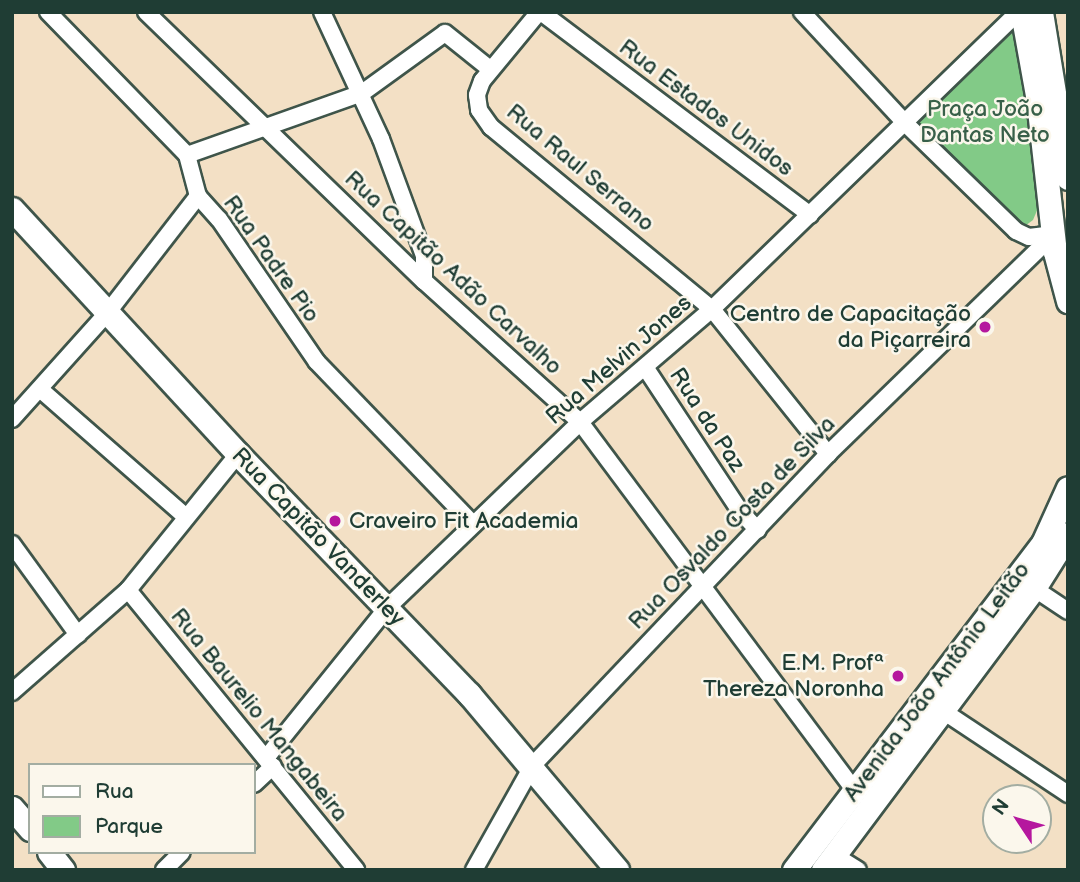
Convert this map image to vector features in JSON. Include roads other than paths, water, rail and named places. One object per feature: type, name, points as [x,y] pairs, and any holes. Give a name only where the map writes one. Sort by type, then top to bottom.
[{"type":"main road","points":[[1021,12],[1061,227],[1068,301]]},
{"type":"main road","points":[[1041,12],[1065,132],[1068,177]]},
{"type":"main road","name":"Rua Capitão Vanderley","points":[[12,209],[238,454],[387,608],[533,765],[617,870]]},
{"type":"main road","name":"Avenida João Antônio Leitão","points":[[829,862],[943,711],[1026,583],[1068,488]]},
{"type":"main road","name":"Avenida João Antônio Leitão","points":[[794,870],[854,790],[1068,534]]},
{"type":"main road","points":[[12,808],[28,827]]},
{"type":"main road","points":[[51,854],[64,870]]},
{"type":"street","name":"Rua Padre Pio","points":[[48,12],[187,155],[198,196],[219,219],[317,362],[473,524]]},
{"type":"street","points":[[152,17],[172,12]]},
{"type":"street","points":[[322,12],[362,93],[424,256],[424,281]]},
{"type":"street","name":"Rua Raul Serrano","points":[[540,12],[490,69],[477,95],[480,110],[491,127],[712,309]]},
{"type":"street","name":"Rua Estados Unidos","points":[[540,12],[810,215]]},
{"type":"street","points":[[802,12],[905,123],[1016,232],[1029,237],[1061,227]]},
{"type":"street","name":"Rua Melvin Jones","points":[[256,781],[387,608],[580,422],[712,309],[1021,12]]},
{"type":"street","name":"Rua Capitão Adão Carvalho","points":[[152,17],[424,281],[580,422],[705,584],[854,790]]},
{"type":"street","points":[[187,155],[265,125],[362,93],[445,33],[490,69]]},
{"type":"street","points":[[12,419],[41,390],[108,312],[198,196]]},
{"type":"street","name":"Rua Osvaldo Costa de Silva","points":[[474,870],[533,765],[828,454],[1061,227]]},
{"type":"street","points":[[712,309],[828,454]]},
{"type":"street","name":"Rua da Paz","points":[[645,367],[740,511],[758,530]]},
{"type":"street","points":[[41,390],[187,517]]},
{"type":"street","points":[[12,692],[128,590],[238,454]]},
{"type":"street","points":[[12,544],[78,635]]},
{"type":"street","points":[[1026,583],[1068,611]]},
{"type":"street","name":"Rua Baurelio Mangabeira","points":[[128,590],[356,870]]},
{"type":"street","points":[[943,711],[1068,794]]},
{"type":"street","points":[[164,870],[180,854]]},
{"type":"street","points":[[829,862],[858,870]]},
{"type":"place","name":"Centro de Capacitação da Piçarreira","points":[[985,327]]},
{"type":"place","name":"Craveiro Fit Academia","points":[[335,521]]},
{"type":"place","name":"E.M. Profª Thereza Noronha","points":[[898,676]]},
{"type":"park label","name":"Praça João Dantas Neto","points":[[985,122]]}]
